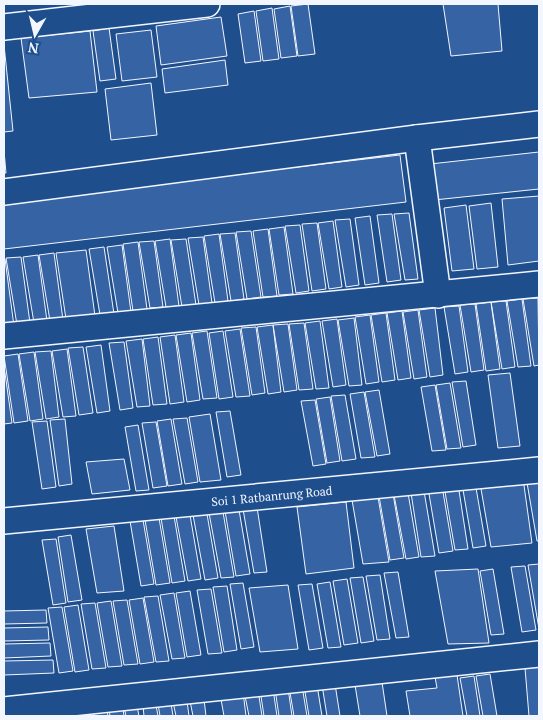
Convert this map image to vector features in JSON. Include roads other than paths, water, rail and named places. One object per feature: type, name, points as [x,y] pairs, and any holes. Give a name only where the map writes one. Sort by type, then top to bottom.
[{"type":"street","points":[[4,28],[207,4]]},
{"type":"street","points":[[4,192],[539,124]]},
{"type":"street","points":[[417,138],[438,295]]},
{"type":"street","points":[[4,336],[539,284]]},
{"type":"street","name":"Soi 1 Ratbanrung Road","points":[[4,521],[539,470]]},
{"type":"street","points":[[4,710],[539,654]]}]
